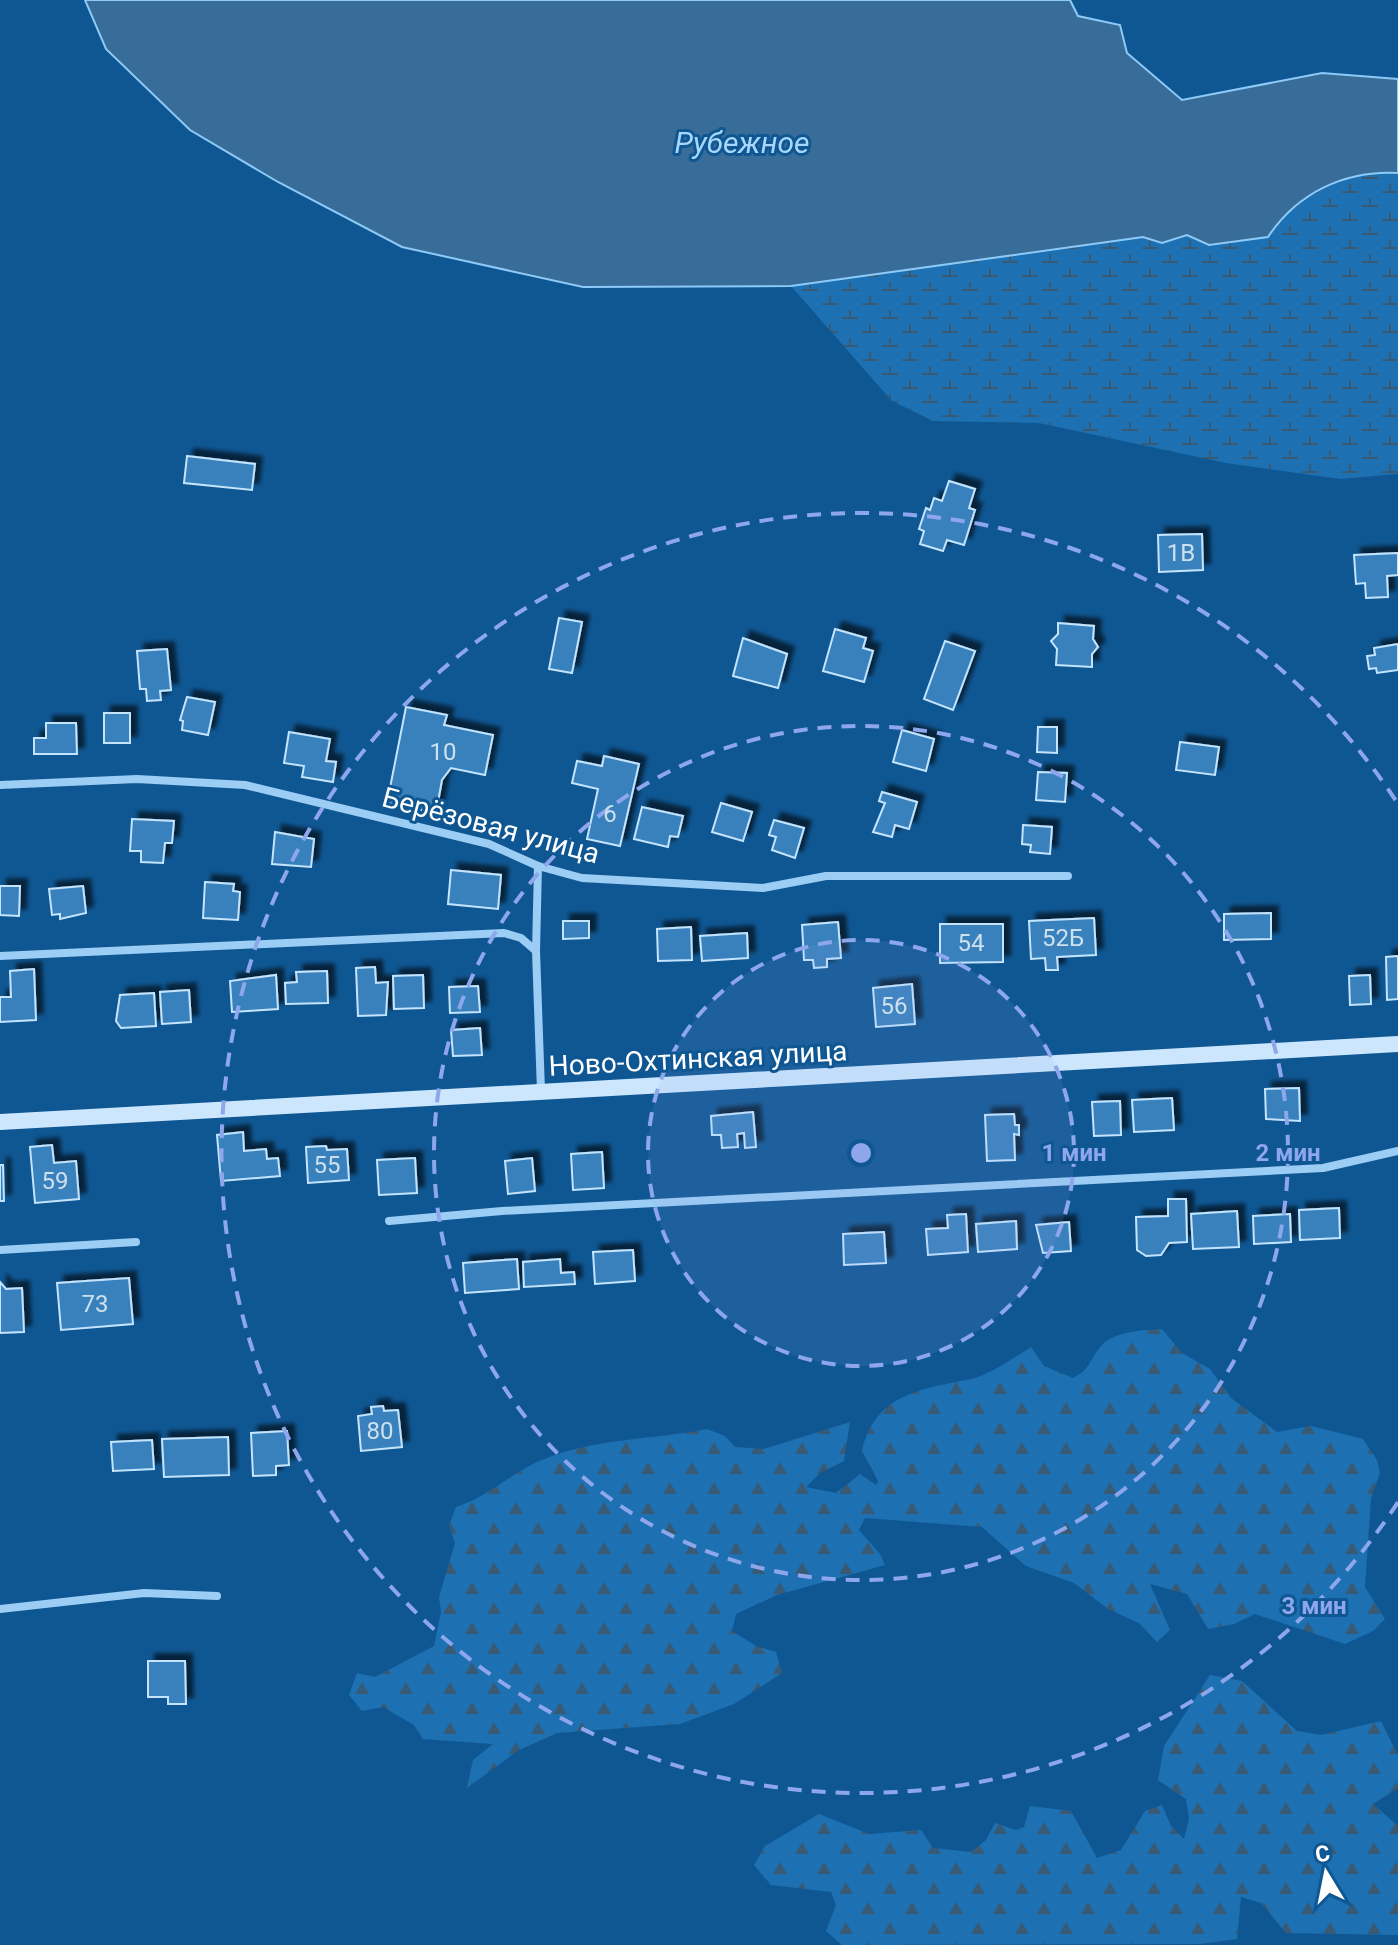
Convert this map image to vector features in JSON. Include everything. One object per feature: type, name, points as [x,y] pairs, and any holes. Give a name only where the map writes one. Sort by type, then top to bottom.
[{"type":"street","name":"Берёзовая улица","points":[[0,785],[137,779],[245,785],[489,844],[538,866],[582,878],[763,888],[826,876],[1068,876]]},
{"type":"street","points":[[538,866],[536,951],[541,1092]]},
{"type":"street","points":[[0,956],[504,933],[521,938],[536,951]]},
{"type":"street","name":"Ново-Охтинская улица","points":[[0,1122],[1398,1044]]},
{"type":"street","points":[[389,1221],[502,1211],[1323,1168],[1398,1151]]},
{"type":"street","points":[[0,1250],[136,1242]]},
{"type":"street","points":[[0,1609],[144,1593],[217,1596]]},
{"type":"green space","points":[[1371,171],[1398,173],[1398,474],[1340,479],[1226,463],[1039,423],[933,421],[892,401],[791,286],[1143,237],[1162,243],[1187,235],[1209,245],[1268,237],[1300,203],[1340,182]]},
{"type":"green space","points":[[1162,1329],[1182,1353],[1210,1369],[1231,1398],[1277,1432],[1311,1426],[1363,1439],[1377,1460],[1380,1473],[1371,1498],[1365,1587],[1385,1619],[1373,1631],[1345,1644],[1255,1614],[1234,1624],[1208,1629],[1187,1594],[1150,1584],[1170,1630],[1157,1642],[1139,1623],[1108,1609],[1074,1583],[1026,1566],[982,1527],[865,1518],[859,1530],[880,1554],[885,1565],[777,1595],[736,1614],[732,1631],[756,1646],[776,1652],[782,1673],[734,1704],[680,1724],[557,1733],[519,1750],[467,1788],[473,1760],[493,1744],[423,1739],[414,1725],[383,1707],[362,1711],[349,1695],[357,1673],[375,1677],[434,1646],[441,1612],[439,1597],[455,1543],[449,1525],[456,1507],[542,1460],[602,1443],[707,1429],[725,1436],[735,1447],[764,1449],[850,1422],[844,1461],[820,1473],[806,1487],[836,1493],[860,1474],[876,1485],[878,1481],[862,1451],[868,1432],[878,1417],[903,1397],[979,1377],[1031,1347],[1044,1366],[1073,1378],[1113,1337]]},
{"type":"green space","points":[[1210,1675],[1242,1681],[1297,1731],[1321,1735],[1381,1721],[1398,1756],[1398,1788],[1373,1804],[1398,1826],[1398,1935],[1286,1933],[1261,1903],[1241,1897],[1237,1939],[1200,1944],[842,1945],[826,1931],[836,1905],[831,1892],[771,1885],[754,1865],[765,1846],[819,1814],[869,1834],[921,1830],[933,1848],[971,1852],[986,1840],[995,1823],[1016,1830],[1024,1827],[1030,1806],[1071,1811],[1097,1858],[1121,1850],[1145,1811],[1162,1805],[1171,1826],[1184,1839],[1189,1819],[1186,1799],[1158,1780],[1164,1746]]},
{"type":"water","name":"Рубежное","points":[[85,0],[1070,0],[1078,16],[1120,25],[1127,53],[1182,100],[1322,73],[1398,79],[1398,173],[1359,176],[1324,187],[1293,208],[1268,237],[1209,245],[1187,235],[1162,243],[1143,237],[791,286],[583,287],[402,247],[278,182],[190,130],[106,49]]},
{"type":"building","points":[[187,456],[255,464],[252,490],[184,483]]},
{"type":"building","points":[[949,481],[975,489],[969,508],[975,510],[964,545],[947,540],[943,551],[920,544],[924,531],[919,529],[926,508],[930,510],[934,498],[942,501]]},
{"type":"building","points":[[1202,534],[1203,570],[1159,572],[1158,535]]},
{"type":"building","points":[[1398,553],[1398,575],[1387,576],[1388,597],[1366,598],[1365,583],[1356,584],[1354,555]]},
{"type":"building","points":[[559,618],[582,622],[572,673],[549,669]]},
{"type":"building","points":[[1058,623],[1094,626],[1093,639],[1098,647],[1092,654],[1092,667],[1056,665],[1057,649],[1051,641],[1058,634]]},
{"type":"building","points":[[835,629],[866,638],[863,648],[873,651],[864,682],[823,671]]},
{"type":"building","points":[[743,638],[787,654],[778,688],[733,676]]},
{"type":"building","points":[[945,641],[975,651],[953,710],[924,699]]},
{"type":"building","points":[[1398,644],[1398,670],[1377,673],[1376,668],[1369,669],[1367,656],[1375,655],[1374,648]]},
{"type":"building","points":[[167,649],[171,690],[160,691],[161,700],[147,701],[146,689],[140,689],[137,651]]},
{"type":"building","points":[[187,697],[215,702],[208,735],[182,730],[183,721],[180,720]]},
{"type":"building","points":[[406,707],[447,715],[444,725],[493,735],[485,775],[451,768],[442,780],[436,813],[387,803]]},
{"type":"building","points":[[104,713],[130,713],[130,743],[104,743]]},
{"type":"building","points":[[46,723],[76,723],[77,754],[34,754],[34,738],[46,738]]},
{"type":"building","points":[[1038,727],[1057,727],[1057,753],[1037,752]]},
{"type":"building","points":[[902,730],[934,739],[926,771],[893,762]]},
{"type":"building","points":[[289,732],[330,739],[326,761],[336,762],[333,782],[302,777],[304,766],[284,763]]},
{"type":"building","points":[[1180,742],[1219,747],[1215,775],[1176,770]]},
{"type":"building","points":[[604,756],[639,764],[620,846],[587,839],[598,789],[572,783],[577,761],[602,766]]},
{"type":"building","points":[[1038,772],[1067,773],[1065,802],[1036,800]]},
{"type":"building","points":[[882,792],[917,802],[909,829],[895,825],[892,837],[873,832],[885,803],[879,801]]},
{"type":"building","points":[[721,803],[752,812],[743,841],[712,832]]},
{"type":"building","points":[[642,807],[683,816],[678,837],[670,836],[668,847],[634,839]]},
{"type":"building","points":[[132,819],[174,821],[172,843],[165,843],[163,863],[141,862],[141,851],[130,851]]},
{"type":"building","points":[[774,820],[804,828],[795,858],[772,850],[776,837],[769,835]]},
{"type":"building","points":[[1023,825],[1052,827],[1050,854],[1030,852],[1031,845],[1022,844]]},
{"type":"building","points":[[275,832],[314,839],[311,867],[272,864]]},
{"type":"building","points":[[451,870],[501,875],[498,909],[448,904]]},
{"type":"building","points":[[205,882],[234,884],[233,891],[240,892],[238,920],[203,918]]},
{"type":"building","points":[[0,886],[20,886],[19,916],[0,915]]},
{"type":"building","points":[[83,886],[86,913],[60,919],[60,914],[52,915],[49,889]]},
{"type":"building","points":[[1271,913],[1271,939],[1224,940],[1224,914]]},
{"type":"building","points":[[1094,918],[1096,955],[1057,957],[1058,970],[1046,970],[1045,958],[1031,959],[1029,921]]},
{"type":"building","points":[[563,921],[589,921],[589,938],[563,939]]},
{"type":"building","points":[[838,922],[841,958],[827,959],[827,967],[814,968],[813,960],[804,960],[802,925]]},
{"type":"building","points":[[940,924],[1003,924],[1003,962],[940,963]]},
{"type":"building","points":[[691,927],[692,960],[658,961],[657,929]]},
{"type":"building","points":[[747,933],[748,958],[702,961],[700,936]]},
{"type":"building","points":[[1398,956],[1398,999],[1387,1000],[1386,957]]},
{"type":"building","points":[[375,967],[376,983],[388,982],[386,1015],[358,1016],[356,968]]},
{"type":"building","points":[[34,969],[36,1020],[0,1022],[0,997],[11,997],[10,971]]},
{"type":"building","points":[[327,971],[328,1003],[286,1004],[285,983],[297,982],[296,972]]},
{"type":"building","points":[[276,975],[278,1009],[232,1012],[230,981]]},
{"type":"building","points":[[423,975],[424,1008],[394,1009],[393,976]]},
{"type":"building","points":[[1370,975],[1371,1004],[1350,1005],[1349,976]]},
{"type":"building","points":[[912,984],[915,1024],[876,1027],[873,988]]},
{"type":"building","points":[[478,986],[480,1012],[450,1013],[449,987]]},
{"type":"building","points":[[189,990],[191,1022],[162,1024],[160,992]]},
{"type":"building","points":[[154,993],[156,1026],[121,1028],[116,1021],[120,995]]},
{"type":"building","points":[[480,1028],[482,1055],[453,1056],[451,1030]]},
{"type":"building","points":[[1299,1088],[1300,1121],[1266,1119],[1265,1089]]},
{"type":"building","points":[[1172,1098],[1174,1130],[1134,1132],[1132,1100]]},
{"type":"building","points":[[1120,1101],[1121,1135],[1094,1136],[1092,1102]]},
{"type":"building","points":[[753,1112],[756,1147],[745,1148],[744,1133],[737,1134],[738,1147],[722,1148],[721,1135],[712,1135],[711,1116]]},
{"type":"building","points":[[1014,1114],[1015,1125],[1019,1125],[1019,1135],[1014,1134],[1015,1160],[987,1161],[985,1115]]},
{"type":"building","points":[[243,1132],[244,1151],[266,1149],[267,1159],[278,1158],[280,1176],[221,1181],[217,1135]]},
{"type":"building","points":[[52,1145],[54,1163],[76,1161],[79,1199],[35,1203],[30,1147]]},
{"type":"building","points":[[326,1146],[327,1150],[347,1149],[349,1180],[308,1183],[306,1147]]},
{"type":"building","points":[[602,1152],[604,1188],[573,1190],[571,1154]]},
{"type":"building","points":[[415,1158],[417,1193],[379,1195],[377,1160]]},
{"type":"building","points":[[532,1158],[535,1191],[508,1194],[505,1161]]},
{"type":"building","points":[[0,1165],[3,1165],[4,1201],[0,1201]]},
{"type":"building","points":[[1168,1199],[1186,1199],[1187,1242],[1169,1243],[1161,1255],[1146,1256],[1137,1250],[1136,1217],[1168,1216]]},
{"type":"building","points":[[1339,1208],[1340,1238],[1300,1240],[1299,1210]]},
{"type":"building","points":[[1237,1211],[1239,1247],[1193,1249],[1191,1214]]},
{"type":"building","points":[[966,1214],[968,1252],[928,1255],[926,1229],[948,1228],[947,1215]]},
{"type":"building","points":[[1290,1214],[1291,1242],[1254,1244],[1253,1216]]},
{"type":"building","points":[[1016,1221],[1017,1249],[978,1252],[976,1224]]},
{"type":"building","points":[[1069,1222],[1071,1251],[1043,1253],[1036,1225]]},
{"type":"building","points":[[884,1232],[886,1263],[844,1265],[843,1234]]},
{"type":"building","points":[[633,1250],[635,1281],[595,1284],[593,1252]]},
{"type":"building","points":[[517,1259],[519,1289],[465,1293],[463,1263]]},
{"type":"building","points":[[560,1259],[561,1273],[574,1272],[575,1284],[524,1287],[523,1262]]},
{"type":"building","points":[[129,1278],[133,1324],[61,1330],[57,1283]]},
{"type":"building","points":[[0,1282],[6,1289],[22,1288],[24,1332],[0,1333]]},
{"type":"building","points":[[383,1406],[384,1411],[398,1410],[402,1447],[361,1451],[358,1416],[372,1414],[371,1407]]},
{"type":"building","points":[[287,1431],[289,1465],[276,1466],[276,1475],[253,1476],[251,1433]]},
{"type":"building","points":[[228,1437],[229,1475],[164,1477],[162,1439]]},
{"type":"building","points":[[152,1440],[154,1469],[113,1471],[111,1442]]},
{"type":"building","points":[[148,1661],[185,1661],[186,1704],[168,1704],[168,1697],[148,1697]]}]
